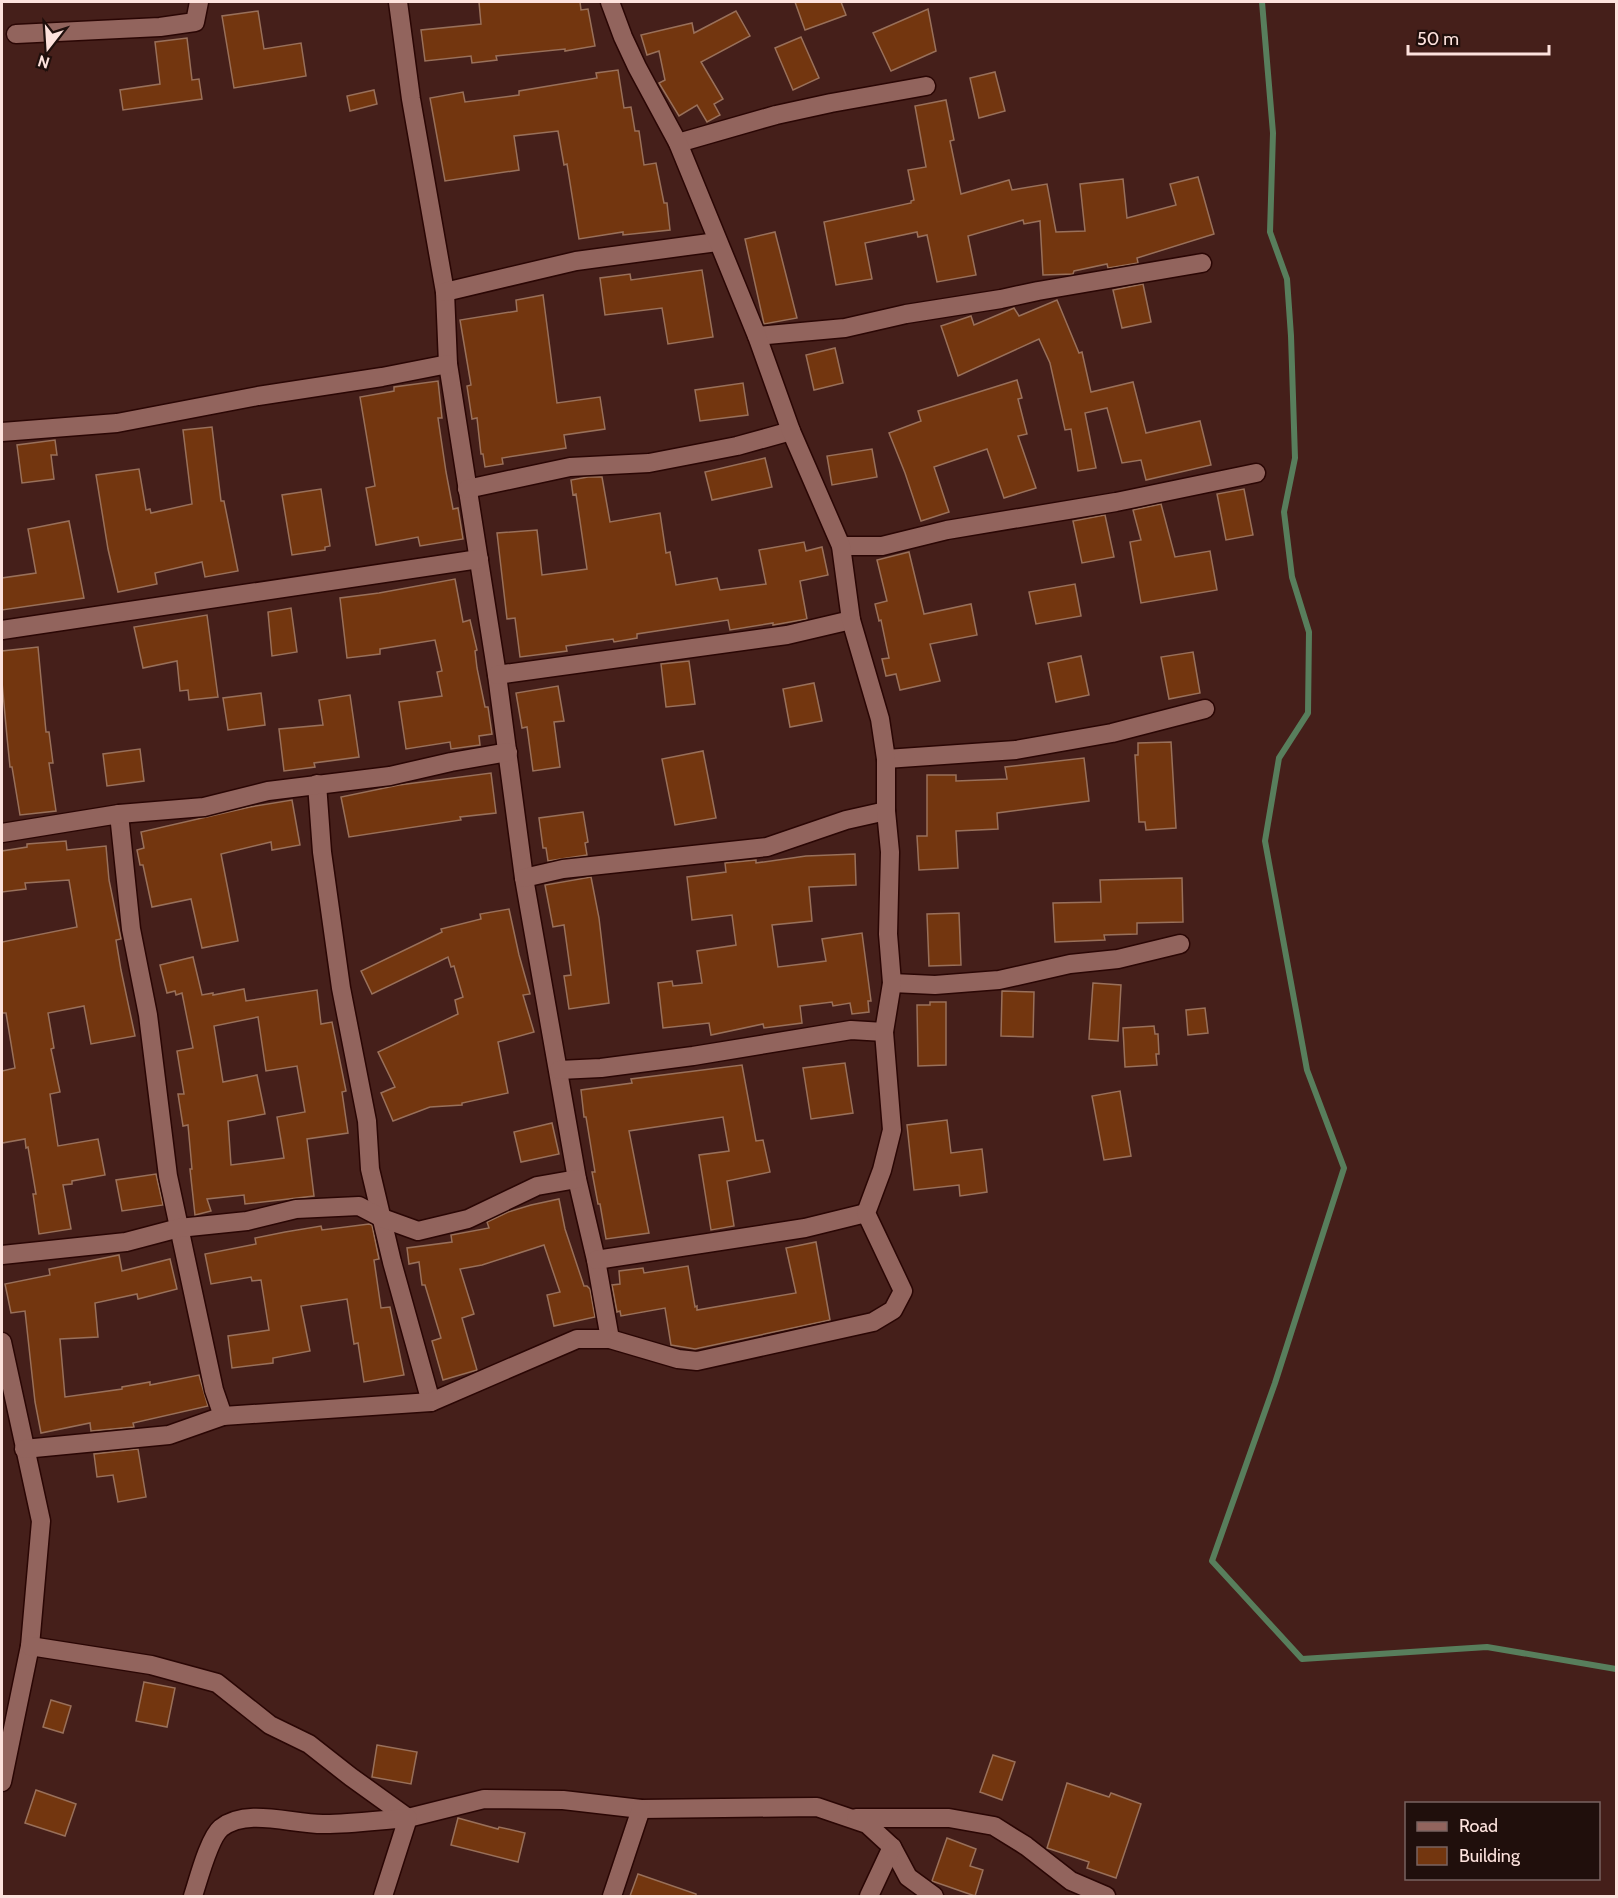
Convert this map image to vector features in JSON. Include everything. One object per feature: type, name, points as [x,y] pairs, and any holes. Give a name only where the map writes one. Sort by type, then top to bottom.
[{"type":"street","points":[[16,34],[160,27],[195,22],[199,2]]},
{"type":"street","points":[[398,2],[411,99],[446,292],[448,364],[497,675],[524,878],[577,1179],[596,1260],[610,1339]]},
{"type":"street","points":[[24,1449],[169,1436],[224,1416],[431,1401],[576,1340],[610,1339],[678,1359],[697,1360],[873,1322],[893,1310],[903,1291],[866,1213],[882,1170],[892,1130],[884,1032],[892,983],[888,934],[890,852],[886,811],[886,759],[880,719],[851,620],[841,546],[791,431],[757,336],[678,143],[637,67],[610,2]]},
{"type":"street","points":[[678,143],[776,115],[926,86]]},
{"type":"street","points":[[446,292],[576,261],[717,242]]},
{"type":"street","points":[[757,336],[845,328],[906,314],[1202,262]]},
{"type":"street","points":[[2,432],[117,423],[258,396],[382,377],[448,364]]},
{"type":"street","points":[[467,489],[570,467],[649,463],[737,446],[791,431]]},
{"type":"street","points":[[841,546],[882,546],[947,530],[1116,502],[1256,472]]},
{"type":"street","points":[[2,630],[479,559]]},
{"type":"street","points":[[497,675],[787,635],[851,620]]},
{"type":"street","points":[[886,759],[1016,750],[1112,733],[1205,709]]},
{"type":"street","points":[[2,833],[119,814],[204,807],[268,791],[390,776],[508,752]]},
{"type":"street","points":[[317,784],[322,852],[341,988],[367,1121],[370,1170],[431,1401]]},
{"type":"street","points":[[524,878],[563,869],[767,847],[846,820],[886,811]]},
{"type":"street","points":[[119,814],[135,952],[148,1015],[168,1176],[214,1390],[224,1416]]},
{"type":"street","points":[[892,983],[935,985],[999,980],[1070,964],[1118,959],[1180,944]]},
{"type":"street","points":[[559,1070],[624,1065],[792,1041],[851,1030],[884,1032]]},
{"type":"street","points":[[2,1255],[126,1242],[179,1228],[247,1221],[296,1209],[358,1206],[382,1218],[418,1231],[468,1219],[537,1186],[577,1179]]},
{"type":"street","points":[[596,1260],[805,1228],[866,1213]]},
{"type":"street","points":[[2,1342],[9,1412],[24,1449],[41,1521],[30,1646],[2,1782]]},
{"type":"street","points":[[30,1646],[151,1665],[216,1683],[270,1725],[309,1744],[408,1818]]},
{"type":"street","points":[[193,1896],[207,1852],[219,1829],[241,1818],[275,1819],[323,1825],[408,1818],[484,1799],[563,1800],[641,1809],[817,1808],[867,1824],[892,1847],[908,1877],[934,1896]]},
{"type":"street","points":[[612,1896],[641,1809]]},
{"type":"street","points":[[383,1896],[408,1818]]},
{"type":"street","points":[[850,1818],[949,1818],[994,1826],[1026,1846],[1071,1881],[1106,1896]]},
{"type":"street","points":[[869,1896],[892,1847]]},
{"type":"building","points":[[479,2],[580,2],[581,10],[588,9],[595,46],[565,51],[565,49],[496,56],[497,60],[472,63],[471,56],[425,61],[421,30],[481,24]]},
{"type":"building","points":[[795,2],[841,2],[846,15],[805,30]]},
{"type":"building","points":[[928,9],[936,51],[891,71],[873,33]]},
{"type":"building","points":[[258,11],[264,49],[301,43],[306,76],[234,88],[222,16]]},
{"type":"building","points":[[736,11],[750,36],[701,62],[723,99],[714,104],[720,115],[707,122],[697,105],[679,116],[659,83],[665,80],[659,51],[647,55],[641,35],[692,23],[694,33]]},
{"type":"building","points":[[801,37],[819,78],[793,90],[775,48]]},
{"type":"building","points":[[187,38],[192,80],[199,79],[202,99],[123,110],[120,90],[160,84],[155,42]]},
{"type":"building","points":[[618,70],[624,108],[631,107],[635,131],[639,131],[644,165],[656,163],[664,203],[667,203],[670,230],[623,235],[623,232],[579,239],[567,164],[564,165],[558,131],[514,136],[519,170],[445,181],[430,98],[463,92],[465,102],[519,95],[519,91],[597,78],[596,73]]},
{"type":"building","points":[[995,72],[1005,111],[979,118],[970,78]]},
{"type":"building","points":[[374,90],[377,104],[350,111],[347,96]]},
{"type":"building","points":[[946,100],[954,140],[950,141],[961,194],[1009,180],[1012,190],[1047,184],[1056,232],[1085,231],[1080,184],[1123,179],[1127,218],[1176,205],[1170,184],[1198,177],[1214,234],[1137,258],[1138,263],[1108,268],[1107,264],[1074,271],[1073,274],[1043,275],[1040,221],[1024,224],[1023,220],[968,236],[976,275],[937,282],[927,235],[918,237],[917,232],[865,243],[872,279],[836,285],[824,222],[911,203],[914,200],[908,170],[926,167],[915,106]]},
{"type":"building","points":[[775,232],[797,318],[764,324],[745,239]]},
{"type":"building","points":[[702,270],[713,337],[668,344],[662,308],[605,315],[600,278],[630,274],[631,280]]},
{"type":"building","points":[[1143,284],[1151,322],[1122,328],[1113,290]]},
{"type":"building","points":[[543,295],[557,403],[600,397],[605,429],[564,435],[566,448],[502,458],[503,464],[485,467],[483,454],[481,454],[477,418],[472,419],[467,386],[471,385],[460,320],[517,311],[516,300]]},
{"type":"building","points":[[1057,300],[1079,353],[1082,352],[1091,392],[1133,382],[1146,433],[1200,421],[1211,465],[1146,480],[1141,460],[1122,463],[1107,408],[1085,413],[1096,468],[1078,471],[1071,429],[1065,430],[1050,363],[1039,339],[958,376],[941,326],[971,316],[974,325],[1014,308],[1019,316]]},
{"type":"building","points":[[835,348],[843,383],[814,390],[806,355]]},
{"type":"building","points":[[1017,380],[1022,398],[1018,399],[1027,434],[1018,436],[1036,488],[1004,498],[987,449],[934,467],[949,512],[921,521],[889,433],[921,421],[918,411]]},
{"type":"building","points":[[438,381],[442,418],[438,418],[446,472],[453,509],[458,508],[463,539],[420,546],[418,537],[376,545],[366,488],[375,486],[360,397],[394,391],[394,387]]},
{"type":"building","points":[[743,383],[748,415],[700,421],[695,390]]},
{"type":"building","points":[[212,427],[221,501],[224,501],[238,571],[205,577],[202,562],[155,573],[157,584],[118,592],[108,549],[96,475],[139,469],[146,510],[150,509],[151,513],[192,504],[183,430]]},
{"type":"building","points":[[55,440],[57,455],[51,455],[54,479],[22,483],[17,445]]},
{"type":"building","points":[[872,449],[877,477],[832,485],[827,456]]},
{"type":"building","points":[[765,458],[772,487],[712,500],[705,472]]},
{"type":"building","points":[[602,477],[610,522],[660,513],[666,553],[670,552],[676,585],[717,578],[720,590],[766,584],[759,550],[804,542],[806,551],[822,547],[828,575],[800,581],[807,619],[730,630],[728,620],[637,634],[637,638],[614,642],[613,639],[566,646],[567,651],[520,657],[515,618],[507,619],[497,533],[537,530],[542,575],[587,569],[576,494],[573,495],[571,480]]},
{"type":"building","points":[[321,489],[330,546],[325,547],[325,550],[292,555],[282,495]]},
{"type":"building","points":[[1244,489],[1253,535],[1226,540],[1217,494]]},
{"type":"building","points":[[1161,504],[1175,557],[1210,551],[1217,590],[1141,603],[1130,542],[1141,540],[1133,510]]},
{"type":"building","points":[[1105,515],[1114,557],[1082,563],[1073,521]]},
{"type":"building","points":[[69,521],[84,598],[2,610],[2,578],[36,573],[28,529]]},
{"type":"building","points":[[909,552],[924,614],[971,604],[977,635],[930,644],[940,681],[900,690],[896,674],[886,676],[882,659],[889,658],[875,604],[887,601],[877,560]]},
{"type":"building","points":[[455,579],[463,622],[470,620],[477,650],[475,651],[477,668],[485,707],[488,707],[492,734],[479,736],[480,745],[451,749],[450,742],[406,749],[399,702],[442,696],[437,672],[442,671],[435,640],[380,649],[380,654],[347,658],[340,598]]},
{"type":"building","points":[[1075,584],[1081,616],[1036,624],[1029,592]]},
{"type":"building","points":[[291,608],[297,652],[272,656],[268,612]]},
{"type":"building","points":[[207,615],[218,697],[189,700],[188,690],[180,691],[177,661],[143,668],[134,627]]},
{"type":"building","points":[[38,647],[46,732],[49,732],[53,763],[49,763],[56,811],[20,815],[12,767],[10,767],[2,682],[2,651]]},
{"type":"building","points":[[1193,652],[1200,693],[1169,699],[1161,657]]},
{"type":"building","points":[[1081,656],[1089,695],[1056,702],[1048,663]]},
{"type":"building","points":[[689,661],[695,704],[666,707],[661,664]]},
{"type":"building","points":[[814,683],[822,721],[790,727],[783,689]]},
{"type":"building","points":[[558,686],[564,721],[554,722],[560,767],[533,771],[527,727],[522,728],[516,693]]},
{"type":"building","points":[[261,693],[265,725],[228,730],[223,698]]},
{"type":"building","points":[[350,695],[359,757],[314,763],[315,767],[284,771],[279,729],[323,725],[319,700]]},
{"type":"building","points":[[1171,742],[1176,828],[1146,830],[1145,822],[1139,822],[1135,755],[1138,755],[1138,743]]},
{"type":"building","points":[[140,749],[144,781],[107,786],[103,754]]},
{"type":"building","points":[[703,751],[716,818],[675,825],[662,759]]},
{"type":"building","points":[[1084,758],[1089,801],[997,813],[998,829],[956,831],[958,868],[919,870],[917,836],[927,836],[927,775],[956,775],[956,781],[1007,779],[1005,767]]},
{"type":"building","points":[[491,773],[496,813],[460,817],[461,820],[349,837],[341,797],[399,785]]},
{"type":"building","points":[[292,800],[300,845],[272,850],[271,842],[221,854],[238,941],[202,948],[191,899],[152,907],[143,865],[140,865],[137,850],[144,848],[141,832],[250,807]]},
{"type":"building","points":[[583,812],[588,842],[585,843],[587,855],[548,861],[546,848],[543,848],[539,818]]},
{"type":"building","points":[[66,841],[67,850],[106,846],[109,880],[121,939],[116,940],[135,1036],[91,1044],[84,1006],[48,1013],[54,1048],[51,1049],[60,1092],[50,1094],[58,1146],[98,1139],[105,1175],[72,1181],[72,1184],[63,1185],[71,1229],[39,1234],[33,1194],[36,1194],[25,1139],[2,1143],[2,1071],[15,1068],[6,1013],[2,1013],[2,942],[77,927],[69,880],[25,883],[26,889],[2,892],[2,851],[27,847],[27,844]]},
{"type":"building","points":[[855,854],[856,885],[809,887],[812,921],[772,925],[778,967],[826,961],[822,939],[862,933],[871,1001],[868,1001],[869,1012],[852,1014],[850,1003],[833,1006],[832,1002],[800,1006],[802,1023],[764,1028],[763,1024],[711,1035],[709,1023],[663,1028],[658,983],[672,981],[673,986],[702,983],[697,951],[736,945],[732,915],[692,920],[687,877],[726,872],[725,863],[756,860],[756,863],[806,856]]},
{"type":"building","points":[[591,877],[599,918],[609,1003],[569,1009],[564,976],[571,975],[564,925],[553,927],[545,885]]},
{"type":"building","points":[[1182,878],[1183,922],[1137,923],[1137,934],[1104,935],[1105,940],[1055,942],[1053,903],[1101,902],[1100,880]]},
{"type":"building","points":[[509,909],[530,994],[523,995],[534,1032],[498,1042],[508,1093],[462,1103],[462,1105],[430,1107],[393,1121],[381,1093],[395,1087],[378,1052],[458,1014],[455,1000],[463,997],[454,966],[451,967],[448,957],[372,994],[361,971],[442,932],[441,929],[481,919],[480,914]]},
{"type":"building","points":[[959,913],[961,965],[929,966],[927,914]]},
{"type":"building","points":[[193,957],[202,995],[244,989],[246,1001],[317,990],[321,1024],[332,1022],[346,1091],[342,1092],[348,1133],[307,1139],[314,1196],[245,1204],[244,1195],[207,1199],[211,1211],[195,1215],[188,1125],[183,1126],[178,1094],[184,1094],[177,1051],[193,1048],[182,993],[176,995],[175,991],[167,993],[160,965]],"holes":[[[258,1017],[266,1071],[297,1066],[305,1112],[277,1117],[284,1158],[231,1165],[228,1121],[265,1114],[257,1075],[223,1082],[214,1026]]]},
{"type":"building","points":[[1093,983],[1121,985],[1118,1041],[1089,1039]]},
{"type":"building","points":[[1002,991],[1034,992],[1033,1037],[1001,1036]]},
{"type":"building","points":[[930,1002],[946,1002],[946,1065],[918,1066],[917,1005],[930,1005]]},
{"type":"building","points":[[1205,1008],[1208,1033],[1188,1035],[1186,1010]]},
{"type":"building","points":[[1154,1026],[1155,1034],[1158,1034],[1157,1065],[1125,1067],[1123,1028]]},
{"type":"building","points":[[845,1063],[853,1113],[811,1119],[803,1068]]},
{"type":"building","points":[[742,1065],[756,1141],[763,1140],[770,1172],[727,1181],[734,1226],[711,1230],[699,1155],[729,1151],[723,1117],[629,1131],[649,1233],[606,1239],[592,1172],[595,1172],[581,1090],[632,1083],[631,1079]]},
{"type":"building","points":[[1120,1091],[1131,1156],[1104,1160],[1092,1096]]},
{"type":"building","points":[[947,1120],[951,1153],[982,1149],[987,1192],[960,1196],[959,1185],[914,1190],[907,1125]]},
{"type":"building","points":[[552,1123],[559,1154],[521,1162],[514,1132]]},
{"type":"building","points":[[156,1174],[163,1205],[122,1211],[116,1180]]},
{"type":"building","points":[[559,1199],[565,1229],[584,1286],[590,1289],[595,1317],[554,1326],[547,1295],[560,1292],[544,1245],[482,1265],[460,1269],[474,1314],[462,1318],[477,1370],[443,1380],[432,1341],[441,1338],[425,1285],[422,1285],[419,1262],[409,1264],[407,1248],[452,1242],[451,1235],[489,1228],[487,1222],[508,1212]]},
{"type":"building","points":[[372,1225],[379,1259],[374,1260],[381,1308],[390,1307],[404,1375],[364,1382],[358,1343],[354,1344],[347,1299],[301,1306],[310,1351],[273,1358],[273,1363],[232,1368],[228,1336],[269,1330],[261,1280],[252,1281],[251,1277],[211,1284],[205,1254],[256,1244],[255,1238],[285,1232],[321,1226],[322,1230]]},
{"type":"building","points":[[816,1242],[830,1320],[695,1349],[671,1345],[665,1308],[621,1316],[620,1311],[617,1312],[612,1285],[620,1284],[619,1271],[643,1268],[644,1273],[688,1266],[697,1310],[796,1293],[786,1248]]},
{"type":"building","points":[[119,1255],[122,1271],[170,1259],[177,1289],[138,1299],[137,1294],[95,1303],[98,1337],[60,1339],[65,1397],[122,1389],[122,1387],[150,1382],[150,1385],[199,1375],[208,1406],[133,1423],[134,1427],[91,1431],[90,1423],[41,1433],[35,1402],[25,1311],[11,1313],[5,1284],[50,1275],[49,1269]]},
{"type":"building","points":[[138,1449],[146,1497],[118,1502],[113,1475],[97,1477],[94,1454]]},
{"type":"building","points":[[144,1682],[175,1688],[167,1727],[136,1721]]},
{"type":"building","points":[[51,1700],[71,1706],[63,1733],[43,1727]]},
{"type":"building","points":[[377,1745],[417,1752],[411,1784],[372,1777]]},
{"type":"building","points":[[993,1755],[1015,1762],[1002,1800],[980,1792]]},
{"type":"building","points":[[1067,1783],[1109,1797],[1111,1793],[1141,1804],[1116,1878],[1087,1868],[1089,1862],[1047,1848]]},
{"type":"building","points":[[36,1790],[76,1804],[65,1836],[25,1823]]},
{"type":"building","points":[[458,1818],[498,1829],[499,1827],[525,1833],[518,1862],[451,1845]]},
{"type":"building","points":[[947,1838],[976,1849],[970,1866],[983,1870],[975,1896],[932,1881]]},
{"type":"building","points":[[638,1874],[696,1894],[696,1896],[630,1896]]},
{"type":"waterway","points":[[1262,2],[1273,133],[1270,232],[1287,279],[1291,336],[1295,458],[1284,512],[1292,577],[1309,632],[1308,713],[1279,758],[1265,841],[1307,1070],[1344,1168],[1275,1383],[1212,1561],[1302,1659],[1487,1647],[1616,1669]]}]
